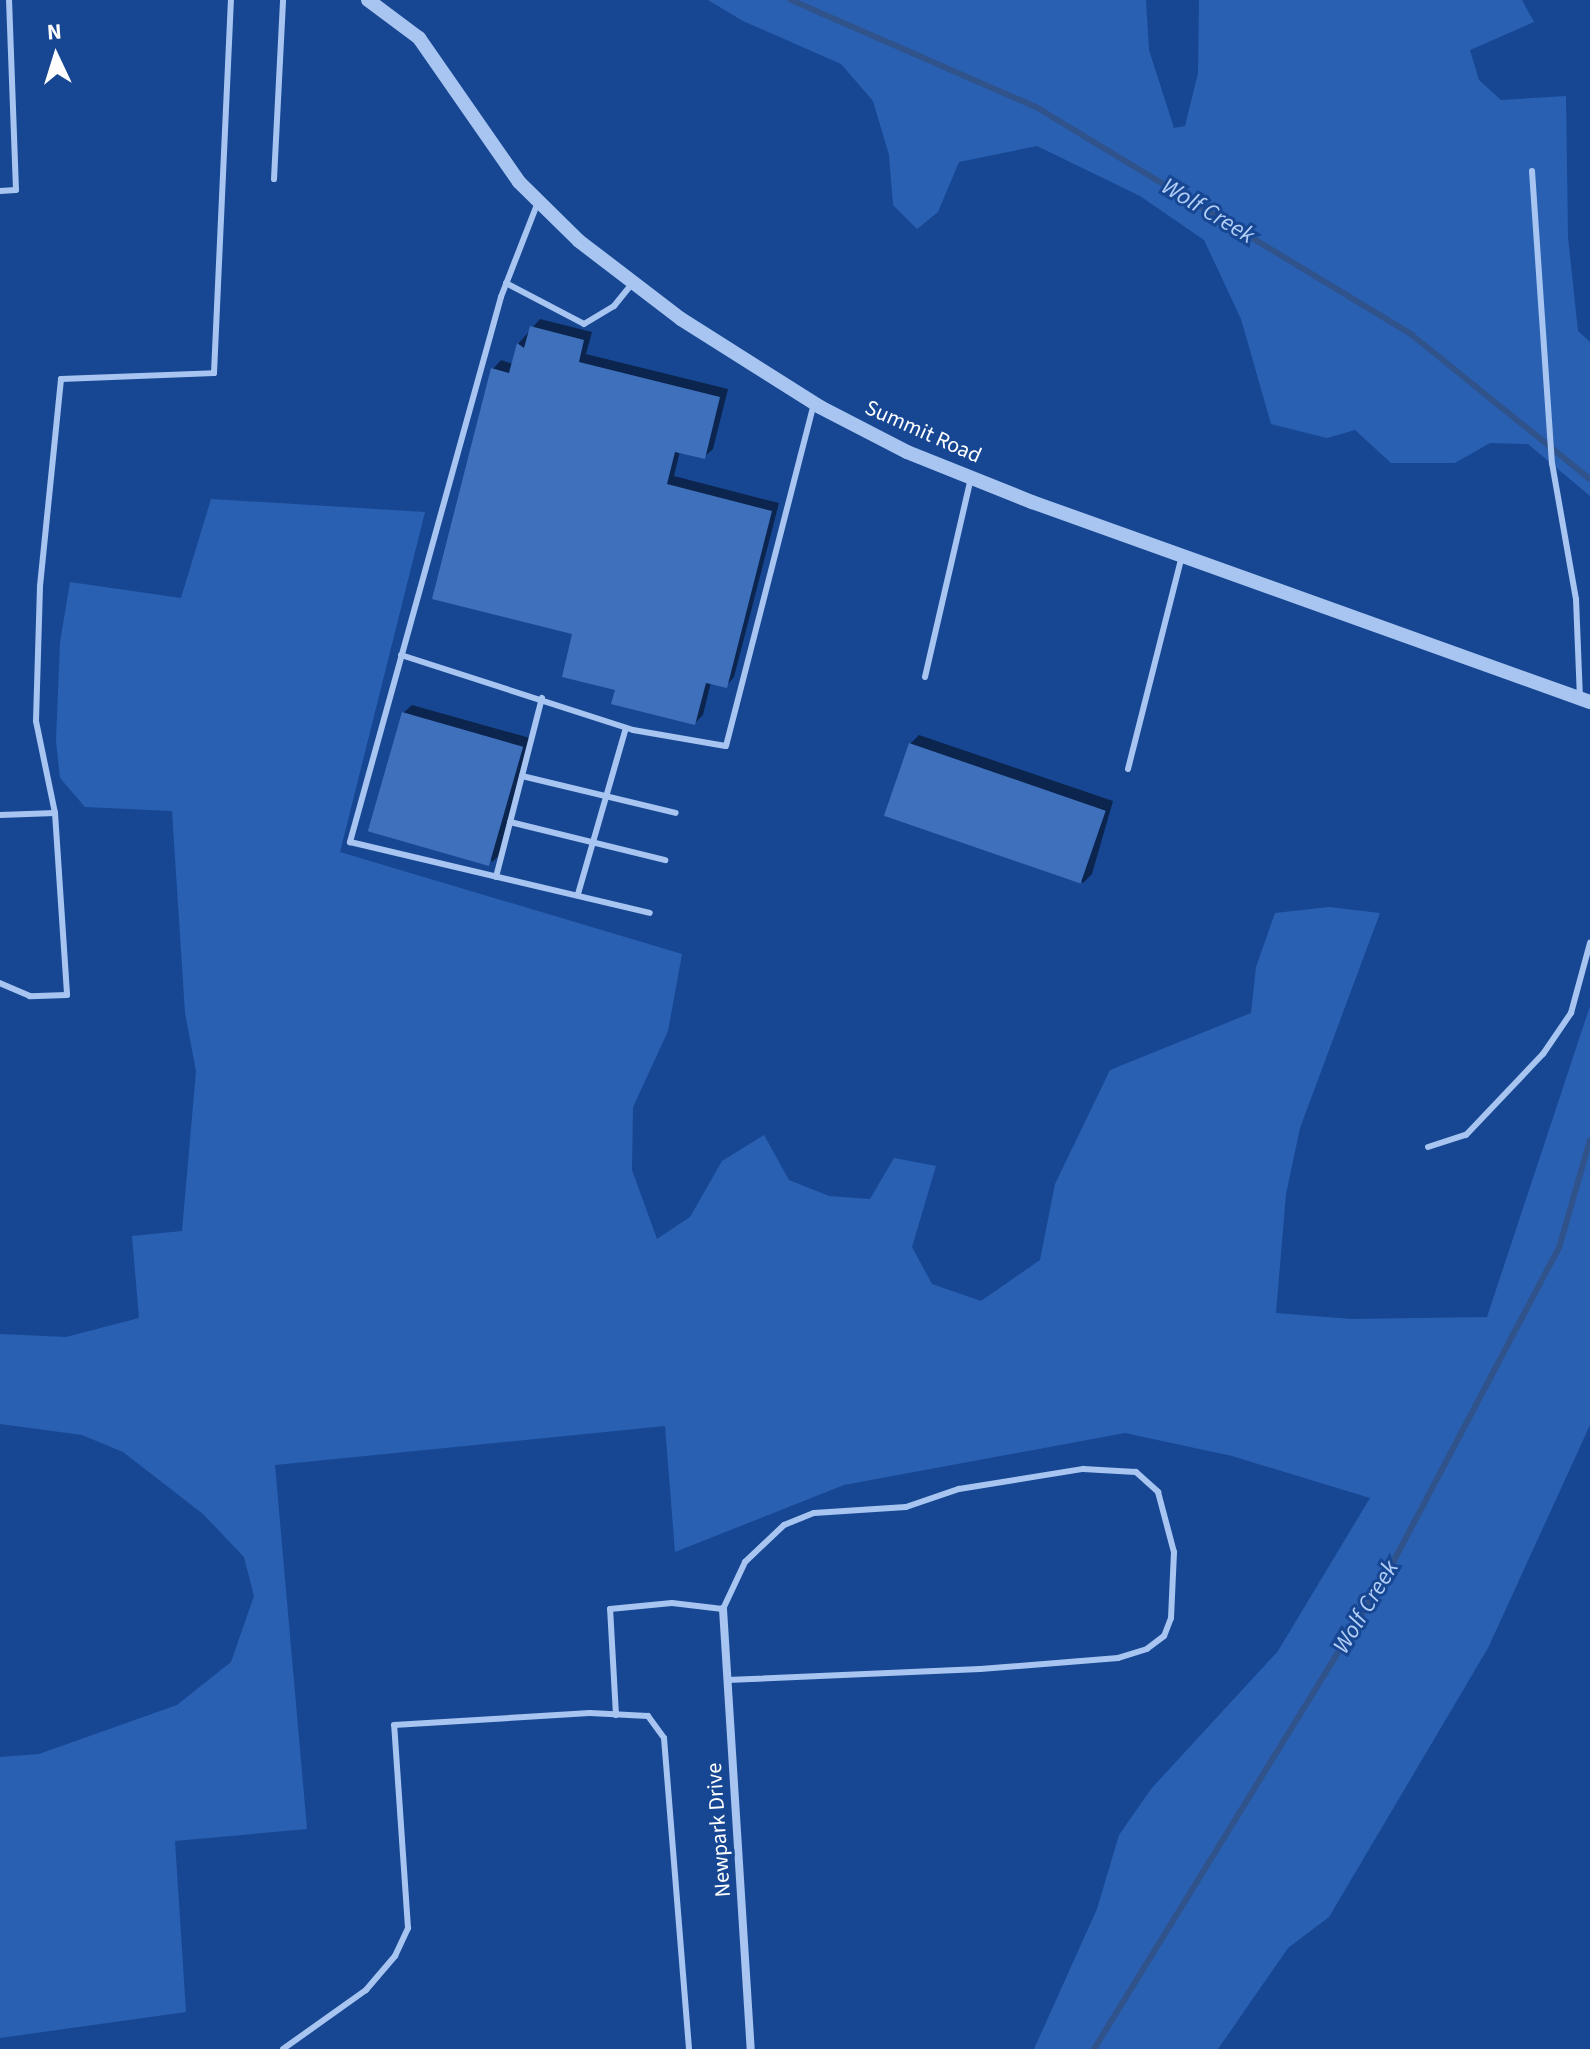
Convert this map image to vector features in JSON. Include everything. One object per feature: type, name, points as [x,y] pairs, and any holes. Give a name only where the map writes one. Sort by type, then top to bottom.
[{"type":"street","name":"Summit Road","points":[[368,0],[419,38],[538,202],[633,282],[739,358],[814,403],[907,452],[971,478],[1585,701]]},
{"type":"street","name":"Newpark Drive","points":[[723,1609],[751,2049]]},
{"type":"lane","points":[[0,191],[16,190],[9,0]]},
{"type":"lane","points":[[0,983],[30,996],[67,995],[55,813],[36,721],[40,586],[61,379],[214,373],[231,0]]},
{"type":"lane","points":[[274,179],[283,0]]},
{"type":"lane","points":[[0,86],[12,85]]},
{"type":"lane","points":[[1532,171],[1552,463],[1576,599],[1585,701]]},
{"type":"lane","points":[[538,202],[506,283],[350,842],[650,913]]},
{"type":"lane","points":[[506,283],[584,324],[614,306],[633,282]]},
{"type":"lane","points":[[401,655],[542,698],[626,728],[726,746],[814,403]]},
{"type":"lane","points":[[925,677],[971,478]]},
{"type":"lane","points":[[1128,769],[1182,556]]},
{"type":"lane","points":[[496,877],[542,698]]},
{"type":"lane","points":[[578,894],[626,728]]},
{"type":"lane","points":[[522,776],[676,813]]},
{"type":"lane","points":[[0,815],[55,813]]},
{"type":"lane","points":[[510,822],[665,860]]},
{"type":"lane","points":[[1428,1147],[1466,1135],[1543,1054],[1571,1013],[1590,943]]},
{"type":"lane","points":[[616,1715],[610,1609],[672,1603],[723,1609],[745,1562],[784,1525],[814,1513],[906,1507],[959,1489],[1083,1469],[1120,1468],[1147,1482],[1158,1492],[1174,1552],[1171,1618],[1164,1636],[1147,1649],[1118,1658],[727,1680]]},
{"type":"lane","points":[[283,2049],[366,1990],[395,1956],[408,1928],[394,1725],[616,1715],[648,1716],[664,1738],[689,2049]]},
{"type":"shaded area","points":[[708,0],[1146,0],[1149,50],[1174,128],[1185,126],[1198,73],[1199,0],[1522,0],[1534,22],[1470,50],[1479,80],[1501,100],[1566,96],[1568,237],[1578,331],[1590,342],[1590,496],[1528,444],[1490,443],[1455,463],[1391,463],[1355,430],[1327,438],[1271,424],[1241,319],[1204,240],[1140,196],[1037,146],[959,162],[938,212],[917,229],[893,205],[889,155],[873,101],[841,64],[743,21]]},
{"type":"shaded area","points":[[211,499],[425,512],[340,852],[682,954],[668,1031],[633,1107],[632,1170],[657,1239],[690,1217],[722,1161],[764,1135],[789,1180],[829,1196],[870,1199],[894,1158],[936,1166],[912,1247],[932,1284],[981,1301],[1040,1260],[1055,1184],[1110,1070],[1251,1013],[1256,967],[1275,913],[1329,907],[1380,913],[1300,1128],[1286,1194],[1276,1313],[1351,1319],[1487,1317],[1590,1006],[1590,1425],[1488,1648],[1329,1917],[1288,1948],[1218,2049],[1034,2049],[1097,1909],[1119,1835],[1151,1789],[1278,1651],[1370,1498],[1232,1456],[1125,1433],[844,1485],[675,1552],[665,1426],[275,1465],[307,1829],[175,1841],[186,2012],[0,2038],[0,1757],[39,1754],[177,1705],[231,1662],[254,1596],[244,1557],[203,1514],[123,1452],[82,1435],[0,1424],[0,1334],[66,1337],[139,1318],[132,1236],[182,1231],[196,1071],[185,1013],[172,811],[85,807],[60,778],[56,741],[60,642],[70,582],[181,598]]},
{"type":"building","points":[[530,326],[584,340],[579,362],[720,397],[705,459],[675,452],[667,484],[772,511],[727,688],[706,683],[695,725],[611,704],[615,690],[562,677],[572,634],[432,599],[491,368],[509,373],[517,343],[524,348]]},
{"type":"building","points":[[402,712],[523,747],[489,866],[368,831]]},
{"type":"building","points":[[909,743],[1106,811],[1081,884],[884,816]]},
{"type":"waterway","name":"Wolf Creek","points":[[791,0],[1036,107],[1412,335],[1590,479]]},
{"type":"waterway","name":"Wolf Creek","points":[[1094,2049],[1390,1568],[1559,1248],[1590,1140]]}]
